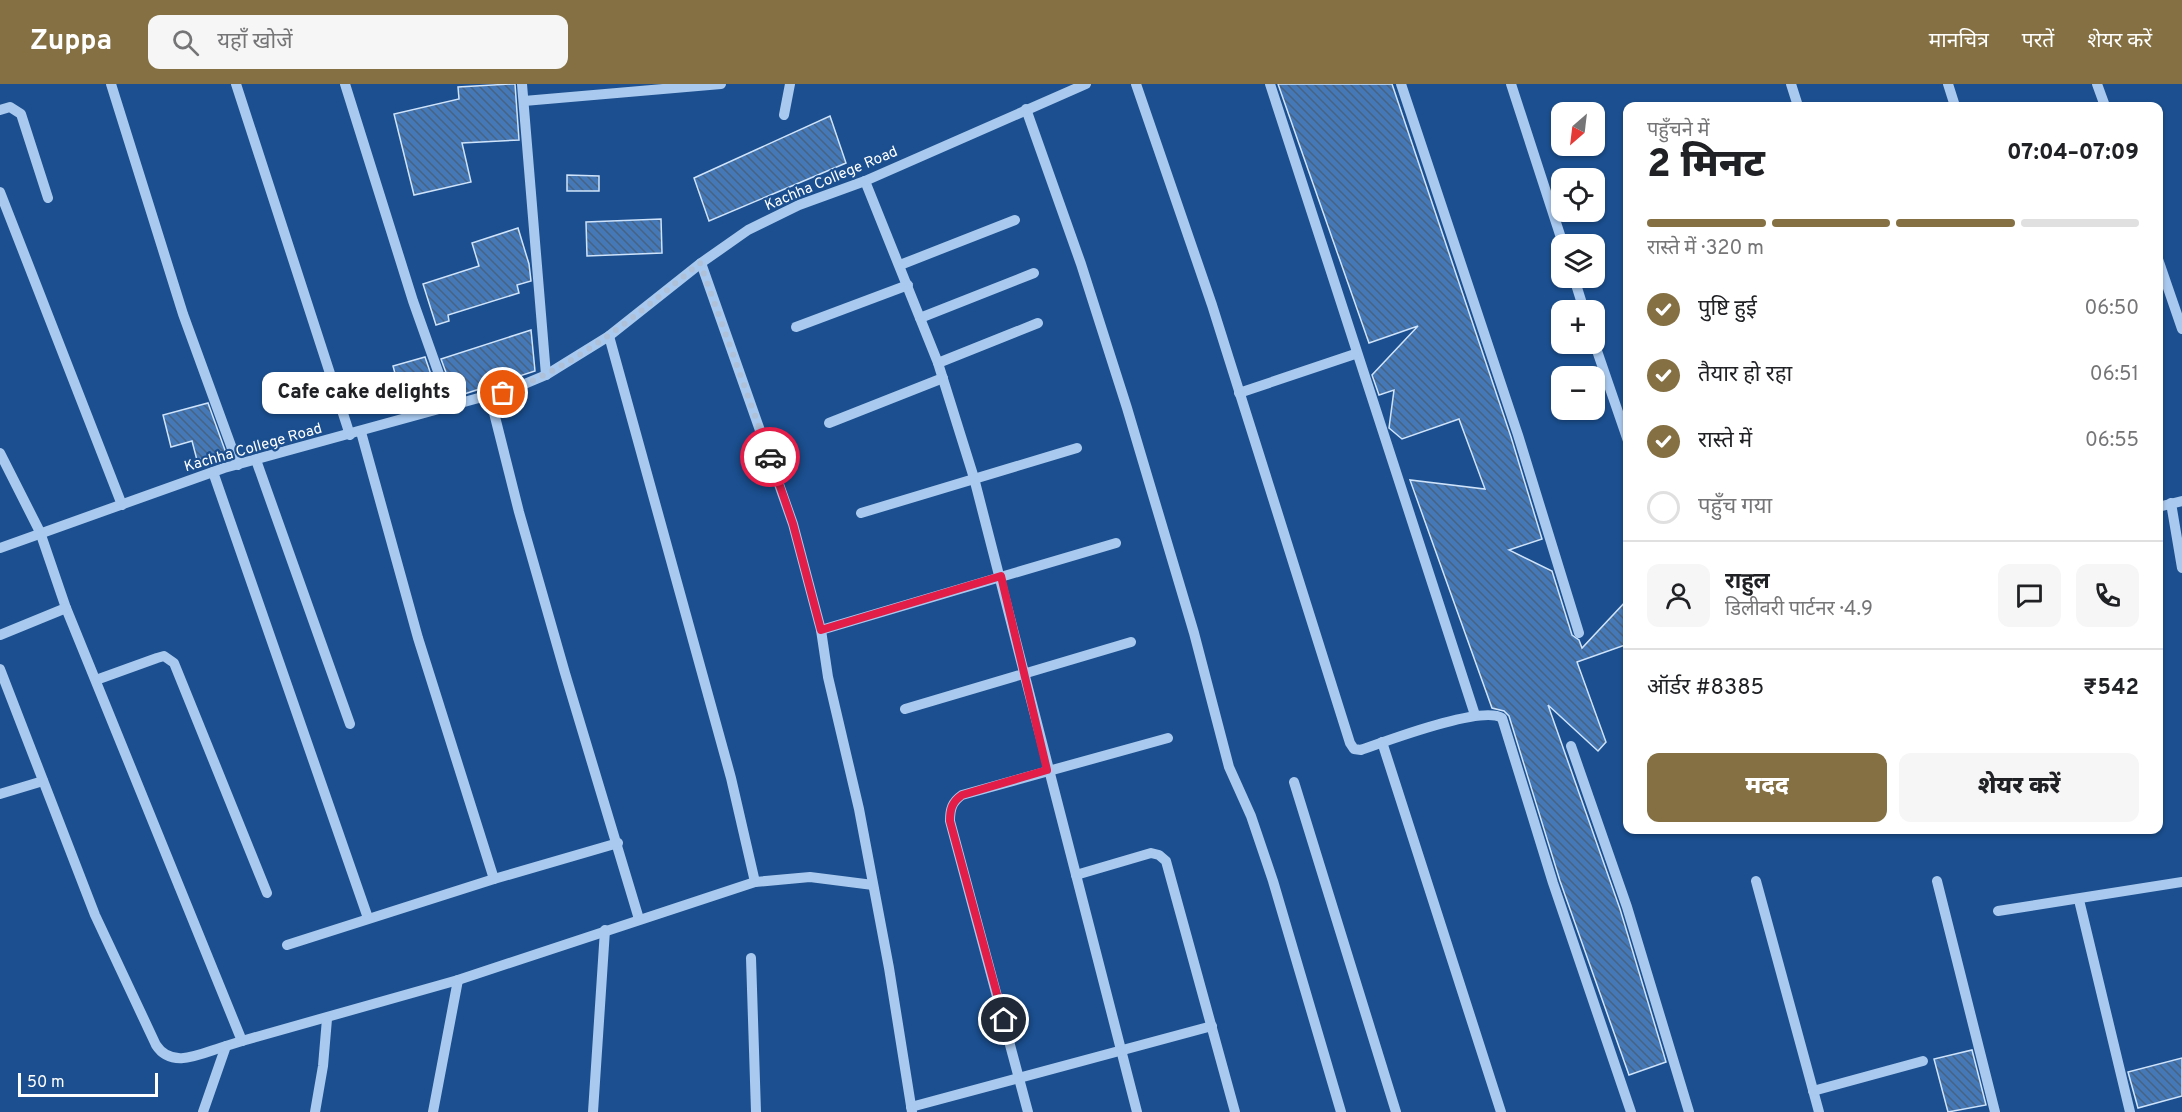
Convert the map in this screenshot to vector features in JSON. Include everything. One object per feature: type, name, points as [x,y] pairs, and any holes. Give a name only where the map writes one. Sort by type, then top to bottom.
[{"type":"street","points":[[111,84],[183,314],[238,465]]},
{"type":"street","points":[[236,84],[355,433],[494,879]]},
{"type":"street","points":[[345,84],[406,279],[451,408]]},
{"type":"street","points":[[522,84],[546,375]]},
{"type":"street","points":[[524,101],[721,84]]},
{"type":"street","points":[[784,115],[790,84]]},
{"type":"street","name":"Kachha College Road","points":[[0,548],[213,472],[490,397],[546,375],[609,336],[700,263],[748,230],[799,204],[865,181],[1086,84]]},
{"type":"street","points":[[1136,84],[1212,304],[1291,549],[1350,743],[1354,749],[1361,750],[1474,715],[1497,715],[1506,724],[1553,883],[1631,1112]]},
{"type":"street","points":[[1270,84],[1355,354],[1474,715]]},
{"type":"street","points":[[1401,84],[1518,435],[1580,633]]},
{"type":"street","points":[[1510,84],[1560,234]]},
{"type":"street","points":[[1791,84],[1797,102]]},
{"type":"street","points":[[1948,84],[1954,102]]},
{"type":"street","points":[[2097,84],[2103,102]]},
{"type":"street","points":[[0,110],[10,107],[21,114],[48,198]]},
{"type":"street","points":[[1026,109],[1081,264],[1127,408],[1194,633],[1229,767],[1251,816],[1273,880],[1341,1112]]},
{"type":"street","points":[[865,181],[938,363],[974,478],[1001,576],[1047,770],[1137,1112]]},
{"type":"street","points":[[0,192],[122,505]]},
{"type":"street","points":[[900,264],[1015,220]]},
{"type":"street","points":[[700,263],[793,524],[821,630],[828,677],[873,885],[912,1109],[1019,1076],[1212,1026]]},
{"type":"street","points":[[920,318],[1034,273]]},
{"type":"street","points":[[2163,274],[2182,329]]},
{"type":"street","points":[[796,327],[908,285]]},
{"type":"street","points":[[938,363],[1038,323]]},
{"type":"street","points":[[609,336],[728,766],[754,882]]},
{"type":"street","points":[[1239,393],[1355,354]]},
{"type":"street","points":[[1598,354],[1623,426]]},
{"type":"street","points":[[829,423],[943,378]]},
{"type":"street","points":[[490,397],[555,638],[639,919]]},
{"type":"street","points":[[861,513],[1077,448]]},
{"type":"street","points":[[0,453],[3,466],[40,532],[66,608],[242,1041]]},
{"type":"street","points":[[256,460],[350,724]]},
{"type":"street","points":[[213,472],[368,918]]},
{"type":"street","points":[[2177,502],[2182,568]]},
{"type":"street","points":[[821,630],[1116,543]]},
{"type":"street","points":[[0,635],[66,608]]},
{"type":"street","points":[[905,709],[1131,642]]},
{"type":"street","points":[[96,680],[164,656],[174,663],[267,892]]},
{"type":"street","points":[[0,669],[95,915],[162,1054],[172,1059],[184,1059],[458,980],[754,882],[810,877],[873,885]]},
{"type":"street","points":[[1028,1112],[950,821],[950,810],[962,795],[1168,738]]},
{"type":"street","points":[[1382,742],[1501,1112]]},
{"type":"street","points":[[1571,746],[1627,907],[1689,1112]]},
{"type":"street","points":[[0,794],[43,781]]},
{"type":"street","points":[[1293,782],[1396,1112]]},
{"type":"street","points":[[287,945],[494,879],[618,843]]},
{"type":"street","points":[[1076,875],[1151,853],[1159,855],[1166,861],[1235,1112]]},
{"type":"street","points":[[1756,881],[1819,1112]]},
{"type":"street","points":[[1937,881],[1995,1112]]},
{"type":"street","points":[[1998,911],[2182,882]]},
{"type":"street","points":[[2079,900],[2130,1112]]},
{"type":"street","points":[[593,1112],[605,930]]},
{"type":"street","points":[[751,958],[756,1112]]},
{"type":"street","points":[[433,1112],[458,980]]},
{"type":"street","points":[[315,1112],[324,1066],[327,1019]]},
{"type":"street","points":[[203,1112],[226,1046]]},
{"type":"street","points":[[1813,1091],[1923,1061]]},
{"type":"building","points":[[515,84],[519,140],[462,143],[471,182],[414,195],[394,114],[459,99],[458,87]]},
{"type":"building","points":[[1278,84],[1392,84],[1511,437],[1542,539],[1509,550],[1552,571],[1572,635],[1579,640],[1582,648],[1623,604],[1623,646],[1577,662],[1606,742],[1598,751],[1548,705],[1620,909],[1666,1062],[1629,1075],[1560,881],[1509,716],[1504,711],[1492,708],[1410,480],[1485,489],[1459,419],[1402,439],[1389,428],[1394,390],[1379,395],[1372,375],[1418,326],[1369,343]]},
{"type":"building","points":[[830,116],[846,163],[709,221],[694,178]]},
{"type":"building","points":[[567,175],[599,176],[599,191],[567,191]]},
{"type":"building","points":[[661,219],[662,253],[587,256],[586,222]]},
{"type":"building","points":[[518,228],[529,264],[531,281],[517,285],[519,293],[448,315],[449,321],[436,325],[423,284],[479,266],[472,243]]},
{"type":"building","points":[[531,330],[535,371],[455,397],[441,359]]},
{"type":"building","points":[[425,357],[440,401],[405,410],[393,366]]},
{"type":"building","points":[[208,403],[226,453],[197,460],[192,441],[171,447],[163,415]]},
{"type":"building","points":[[1972,1050],[1986,1105],[1948,1112],[1934,1059]]},
{"type":"building","points":[[2182,1058],[2182,1096],[2138,1108],[2128,1072]]},
{"type":"way so far","points":[[503,393],[546,375],[609,336],[700,263],[770,457]]},
{"type":"place","name":"Cafe cake delights","points":[[503,393]]},
{"type":"route","points":[[770,457],[793,524],[821,630],[1001,576],[1047,770],[962,795],[950,810],[950,821],[1004,1020]]}]
